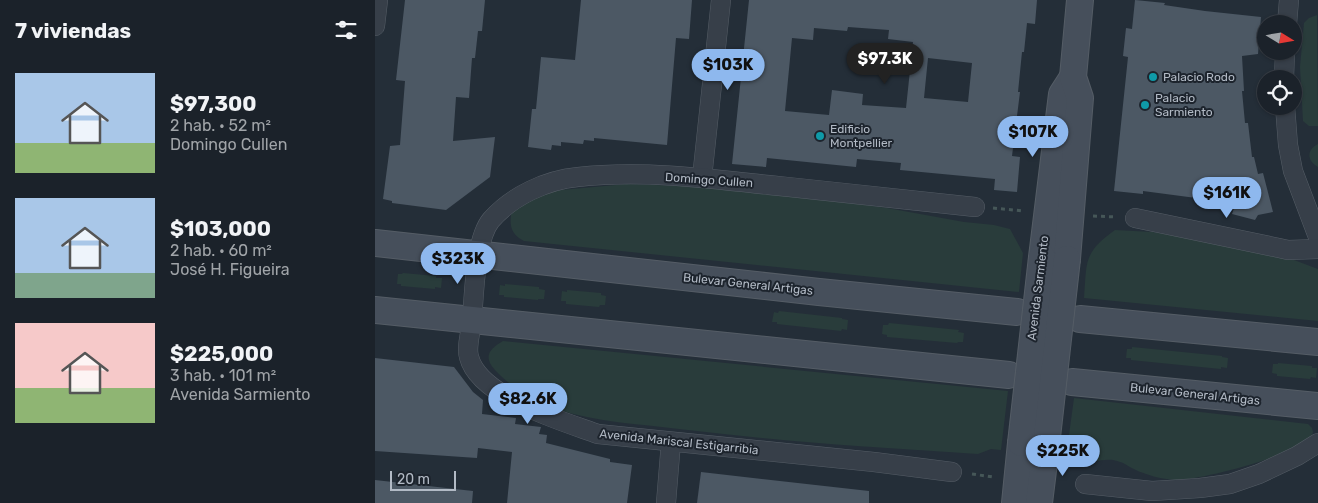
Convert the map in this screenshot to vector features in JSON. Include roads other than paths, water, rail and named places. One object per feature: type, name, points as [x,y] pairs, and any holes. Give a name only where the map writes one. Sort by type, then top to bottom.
[{"type":"main road","name":"Avenida Sarmiento","points":[[1039,503],[1067,259],[1080,98],[1073,76],[1080,0]]},
{"type":"main road","name":"Avenida Sarmiento","points":[[1015,503],[1062,94],[1073,76]]},
{"type":"main road","name":"Bulevar General Artigas","points":[[375,243],[1017,312]]},
{"type":"main road","points":[[375,310],[1009,375]]},
{"type":"main road","points":[[1080,319],[1318,342]]},
{"type":"main road","name":"Bulevar General Artigas","points":[[1072,382],[1318,406]]},
{"type":"street","points":[[375,26],[378,0]]},
{"type":"street","points":[[702,178],[721,0]]},
{"type":"street","points":[[1288,15],[1289,0]]},
{"type":"street","points":[[1286,115],[1288,145],[1293,171],[1318,237]]},
{"type":"street","name":"Domingo Cullen","points":[[479,254],[483,232],[490,221],[502,209],[526,193],[546,185],[576,177],[612,175],[702,178],[975,207]]},
{"type":"street","points":[[1135,218],[1288,250],[1318,249]]},
{"type":"street","points":[[472,319],[479,254]]},
{"type":"street","name":"Avenida Mariscal Estigarribia","points":[[472,319],[468,355],[475,371],[490,386],[558,420],[598,434],[874,462],[952,472]]},
{"type":"street","points":[[666,503],[671,442]]},
{"type":"street","points":[[1085,484],[1152,491],[1230,484],[1259,474],[1297,456],[1318,443]]},
{"type":"place","name":"Palacio Rodo","points":[[1153,77]]},
{"type":"place","name":"Palacio Sarmiento","points":[[1145,105]]},
{"type":"place","name":"Edificio Montpellier","points":[[820,136]]}]
